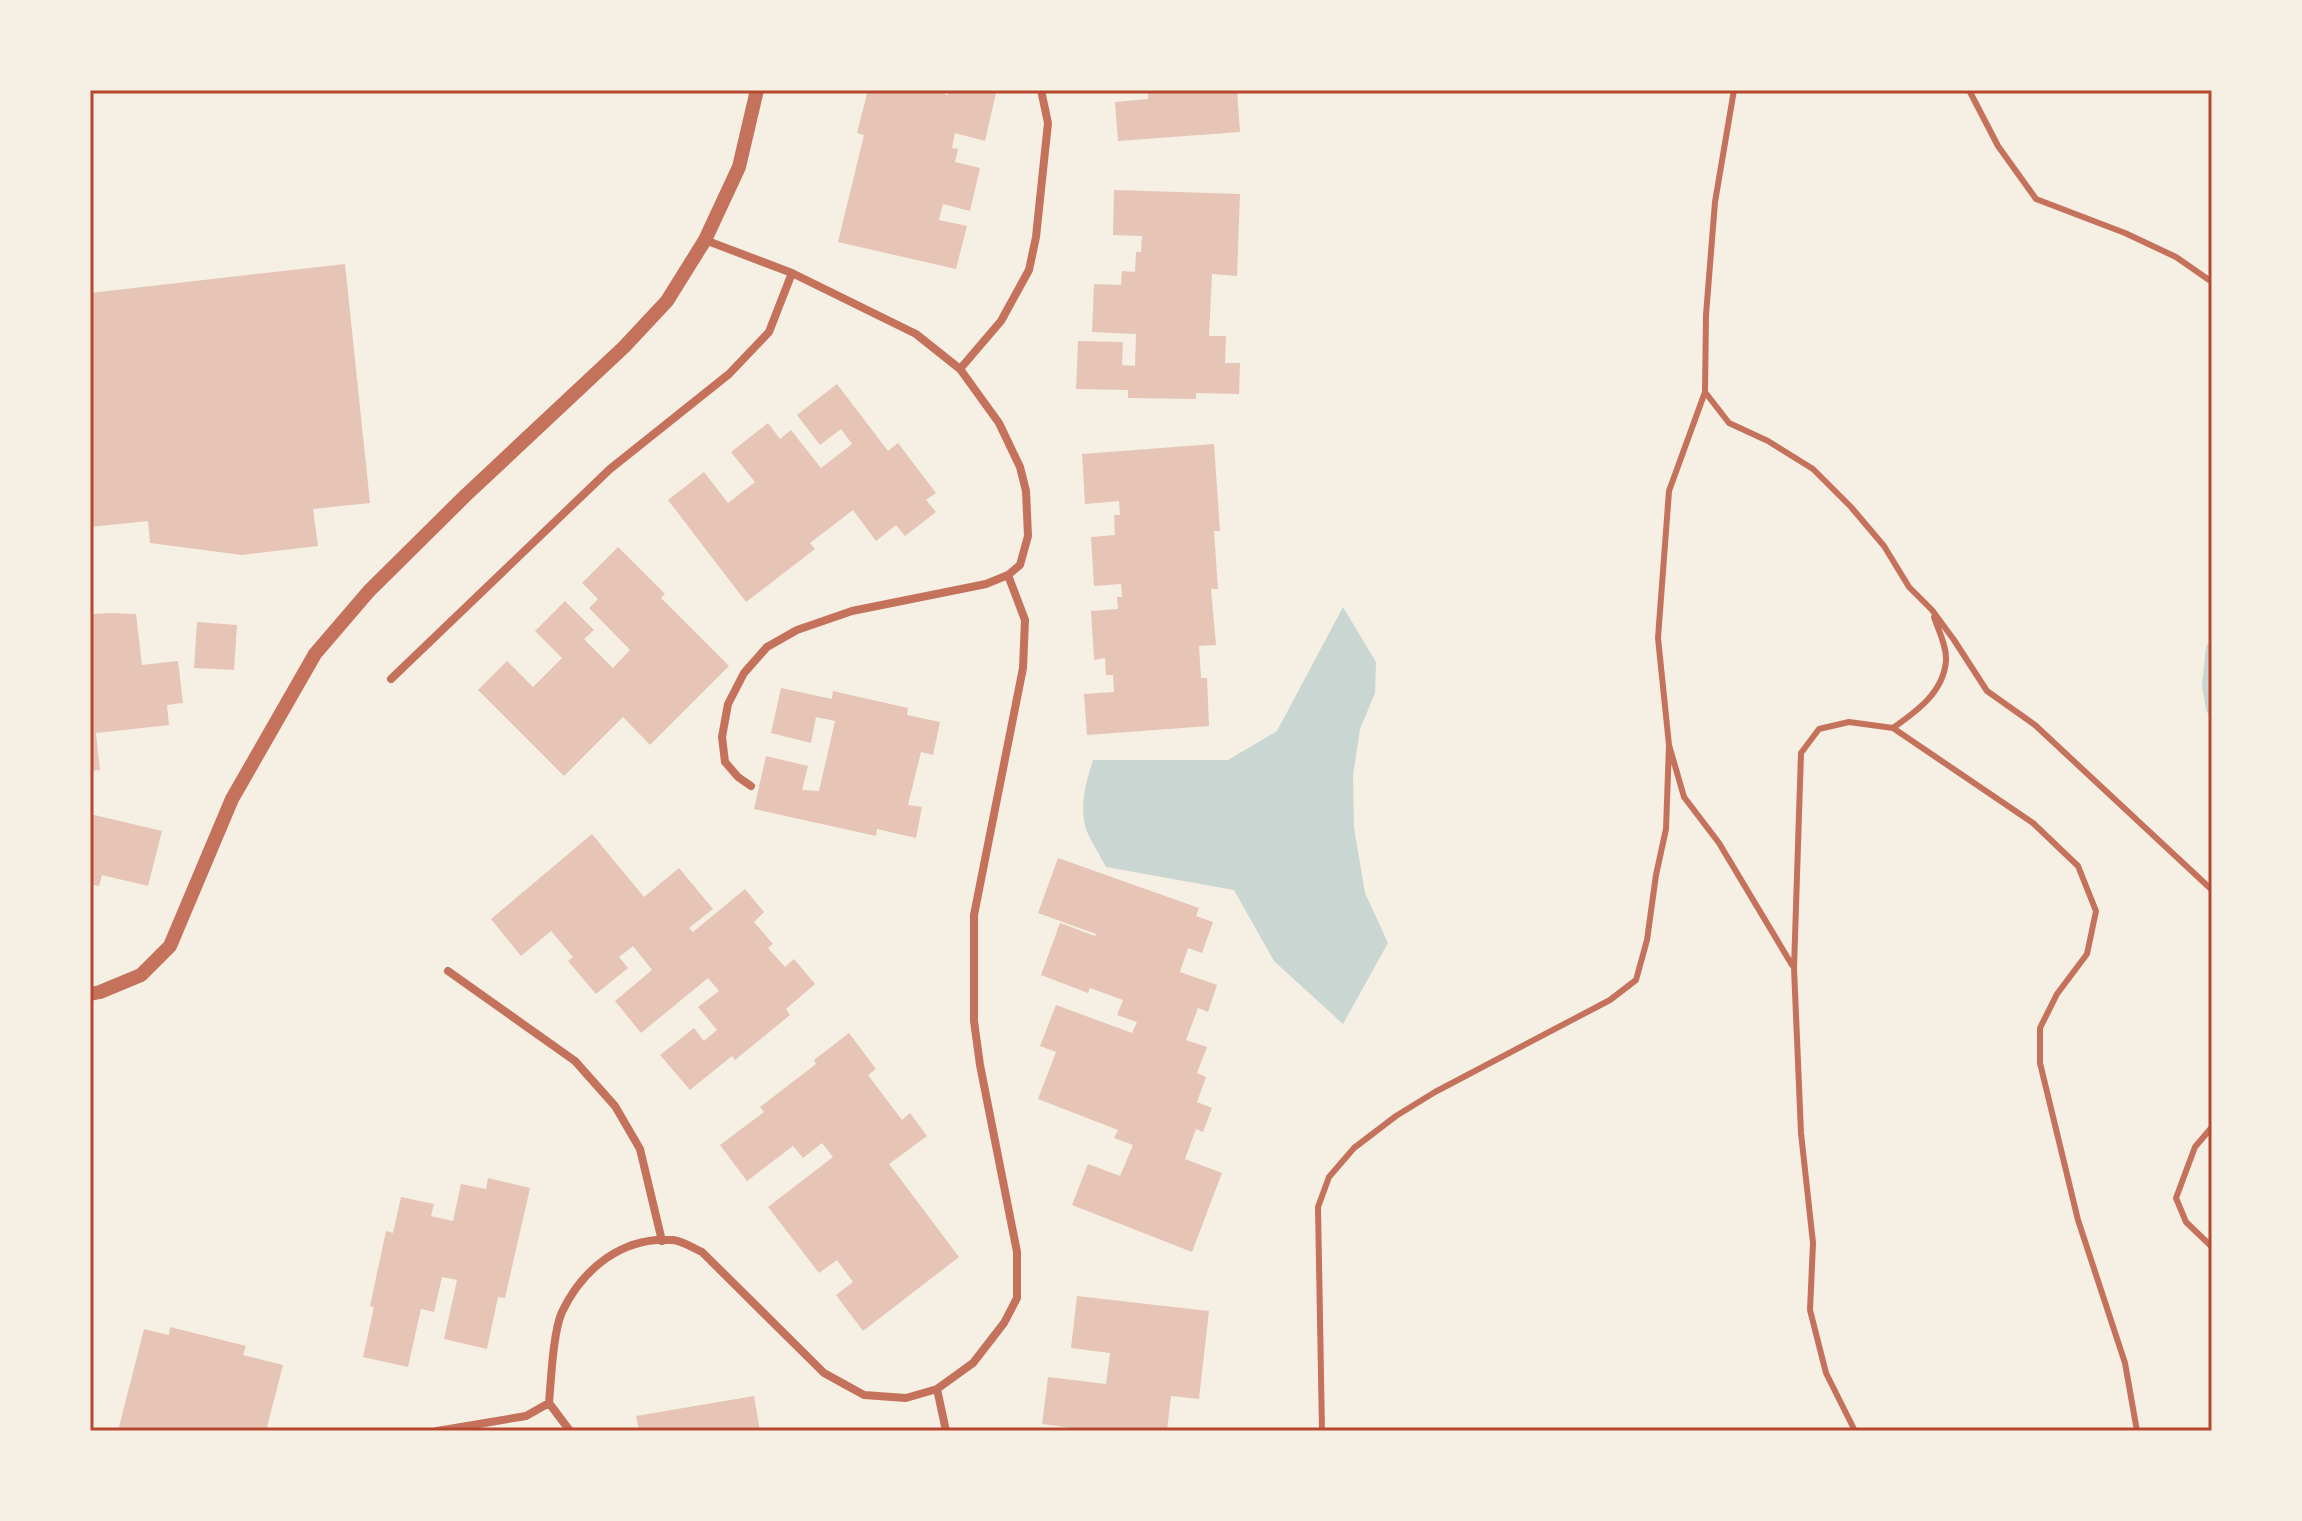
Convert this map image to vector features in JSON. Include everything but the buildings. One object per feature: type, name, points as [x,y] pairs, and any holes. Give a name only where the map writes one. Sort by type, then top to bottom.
[{"type":"street","points":[[90,994],[141,975],[170,946],[232,799],[315,654],[369,591],[624,347],[667,301],[705,240],[739,167],[757,90]]},
{"type":"street","points":[[960,369],[1001,321],[1029,270],[1036,237],[1048,123],[1041,90]]},
{"type":"street","points":[[705,240],[792,273],[916,334],[960,369],[999,423],[1020,467],[1026,491],[1028,536],[1020,565],[1008,575],[957,591],[852,611],[797,630],[767,647],[744,673],[728,704],[722,737],[725,762],[751,786]]},
{"type":"street","points":[[391,679],[610,469],[729,374],[769,332],[792,273]]},
{"type":"street","points":[[570,1431],[549,1403],[561,1314],[582,1282],[605,1259],[634,1242],[676,1240],[702,1252],[824,1373],[864,1395],[906,1398],[937,1389],[973,1363],[1004,1323],[1017,1298],[1017,1252],[980,1065],[974,1006],[974,915],[1023,668],[1025,620],[1008,575]]},
{"type":"street","points":[[448,971],[575,1061],[615,1106],[640,1149],[662,1241]]},
{"type":"street","points":[[937,1389],[946,1431]]},
{"type":"street","points":[[437,1431],[526,1416],[549,1403]]},
{"type":"lane","points":[[1322,1431],[1318,1207],[1329,1177],[1354,1148],[1396,1116],[1435,1092],[1610,1000],[1636,980],[1647,940],[1666,829],[1669,745],[1658,638],[1669,491],[1705,392],[1706,315],[1715,202],[1734,90]]},
{"type":"lane","points":[[1969,90],[1998,146],[2036,199],[2125,233],[2176,257],[2212,282]]},
{"type":"lane","points":[[1705,392],[1729,423],[1768,441],[1813,469],[1884,546],[1909,587],[1932,610],[1987,691],[2035,725],[2212,890]]},
{"type":"lane","points":[[1893,728],[1921,709],[1937,689],[1946,659],[1932,610]]},
{"type":"lane","points":[[1855,1431],[1826,1373],[1810,1310],[1813,1243],[1801,1133],[1794,968],[1801,753],[1819,729],[1849,722],[1893,728],[2033,823],[2078,866],[2096,911],[2087,954],[2057,994],[2040,1028],[2040,1063],[2078,1220],[2125,1363],[2137,1431]]},
{"type":"lane","points":[[1669,745],[1684,797],[1719,843],[1794,968]]},
{"type":"lane","points":[[2212,1127],[2195,1147],[2176,1198],[2186,1222],[2212,1247]]},
{"type":"shaded area","points":[[1343,607],[1376,662],[1375,693],[1360,729],[1353,776],[1354,828],[1365,893],[1388,943],[1343,1024],[1274,961],[1234,890],[1106,867],[1086,829],[1083,809],[1093,760],[1228,760],[1277,731]]},
{"type":"waterway","points":[[2212,648],[2208,685],[2212,709]]}]
